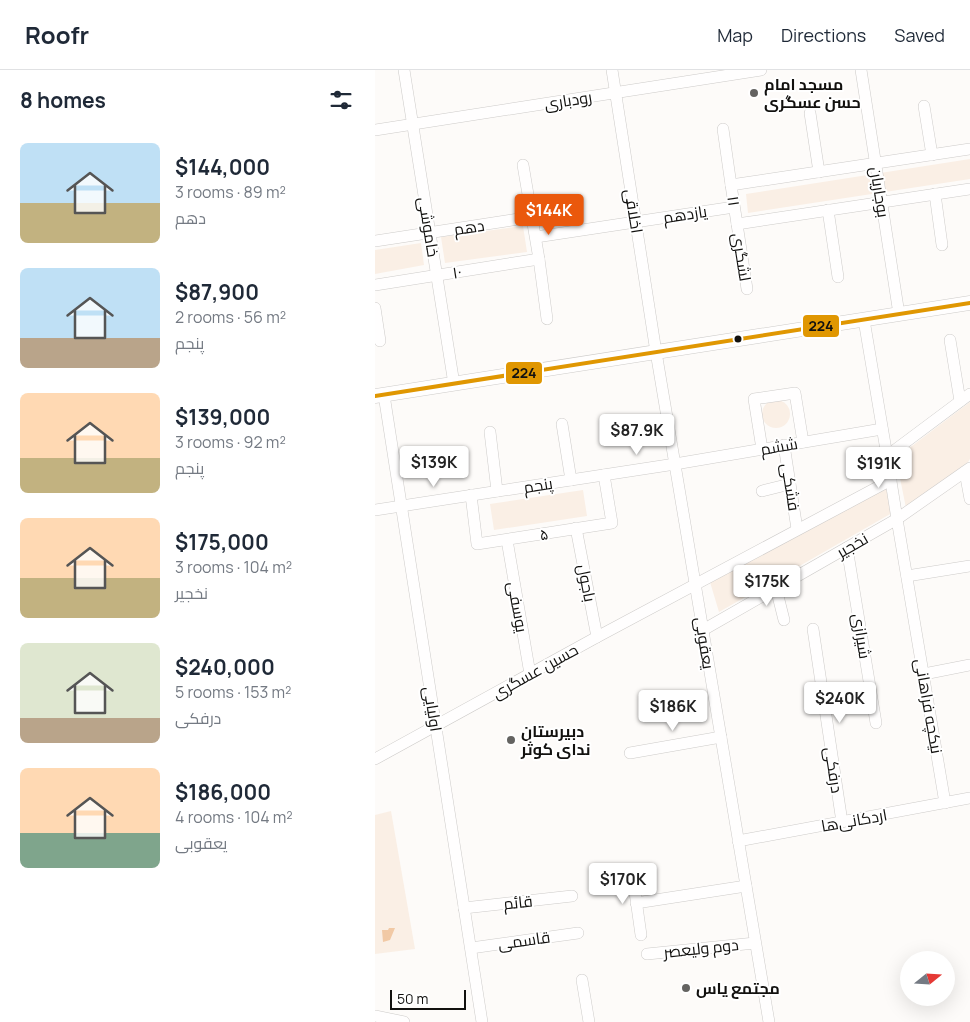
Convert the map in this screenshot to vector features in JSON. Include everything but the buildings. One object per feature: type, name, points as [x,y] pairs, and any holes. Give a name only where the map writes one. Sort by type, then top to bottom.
[{"type":"main road","points":[[380,396],[970,303]]},
{"type":"street","name":"خاموشی","points":[[404,70],[454,384]]},
{"type":"street","name":"اخلاقی","points":[[611,70],[656,352]]},
{"type":"street","name":"رودباری","points":[[375,130],[761,70]]},
{"type":"street","name":"بوجاریان","points":[[861,70],[899,314]]},
{"type":"street","points":[[924,106],[932,155]]},
{"type":"street","points":[[810,113],[819,172]]},
{"type":"street","points":[[723,129],[731,185]]},
{"type":"street","name":"۱۱","points":[[970,149],[731,185],[737,224],[970,189]]},
{"type":"street","points":[[523,164],[533,217],[547,318]]},
{"type":"street","points":[[935,194],[943,245]]},
{"type":"street","name":"یازدهم","points":[[636,222],[735,207]]},
{"type":"street","points":[[828,210],[838,277]]},
{"type":"street","name":"دهم","points":[[375,241],[533,217]]},
{"type":"street","points":[[535,237],[636,222]]},
{"type":"street","name":"لشگری","points":[[737,224],[747,289]]},
{"type":"street","name":"۱۰","points":[[375,284],[539,259]]},
{"type":"street","points":[[375,308],[380,341]]},
{"type":"street","points":[[864,320],[887,456],[970,394]]},
{"type":"street","points":[[950,340],[961,401]]},
{"type":"street","name":"یعقوبی","points":[[656,352],[769,1022]]},
{"type":"street","points":[[762,449],[754,400],[795,393],[803,442]]},
{"type":"street","name":"اولیایی","points":[[380,396],[402,506],[482,1022]]},
{"type":"street","points":[[562,424],[571,480]]},
{"type":"street","name":"ششم","points":[[675,464],[883,429]]},
{"type":"street","points":[[490,432],[497,491]]},
{"type":"street","name":"فشکی","points":[[784,445],[797,529]]},
{"type":"street","name":"نیکچه فراهانی","points":[[887,456],[945,803]]},
{"type":"street","name":"پنجم","points":[[375,510],[675,464]]},
{"type":"street","points":[[968,470],[970,499]]},
{"type":"street","name":"نخجیر","points":[[703,630],[897,520],[968,470]]},
{"type":"street","name":"۵","points":[[471,495],[477,544],[507,540],[612,523],[604,475]]},
{"type":"street","points":[[695,584],[891,480]]},
{"type":"street","points":[[762,490],[790,484]]},
{"type":"street","name":"باجول","points":[[576,528],[597,637]]},
{"type":"street","name":"یوسفی","points":[[507,540],[530,674]]},
{"type":"street","name":"شیرازی","points":[[847,548],[876,723]]},
{"type":"street","points":[[907,576],[970,566]]},
{"type":"street","name":"حسین عسگری","points":[[375,759],[695,584]]},
{"type":"street","points":[[776,588],[784,620]]},
{"type":"street","name":"درفکی","points":[[813,629],[842,822]]},
{"type":"street","points":[[924,674],[970,665]]},
{"type":"street","points":[[630,753],[721,737]]},
{"type":"street","name":"اردکانی‌ها","points":[[738,841],[970,798]]},
{"type":"street","points":[[632,871],[641,935]]},
{"type":"street","points":[[636,903],[746,886]]},
{"type":"street","name":"قائم","points":[[464,908],[572,896]]},
{"type":"street","name":"قاسمی","points":[[471,948],[578,932]]},
{"type":"street","name":"دوم ولیعصر","points":[[647,954],[755,943]]},
{"type":"street","points":[[582,980],[589,1022]]},
{"type":"street","points":[[375,1016],[404,1022]]},
{"type":"shaded area","points":[[970,159],[970,179],[748,213],[746,194]]},
{"type":"shaded area","points":[[523,226],[527,252],[445,263],[441,237]]},
{"type":"shaded area","points":[[421,243],[424,265],[375,274],[375,250]]},
{"type":"shaded area","points":[[776,400],[786,404],[790,414],[786,424],[776,428],[766,424],[762,414],[766,404]]},
{"type":"shaded area","points":[[970,402],[970,459],[906,508],[896,458]]},
{"type":"shaded area","points":[[886,488],[892,513],[719,612],[710,582]]},
{"type":"shaded area","points":[[583,490],[587,516],[494,530],[490,504]]},
{"type":"shaded area","points":[[391,811],[415,949],[375,954],[375,815]]},
{"type":"shaded area","points":[[389,928],[395,928],[390,940],[383,942],[382,930],[388,930]]},
{"type":"transit line","name":"224","points":[[375,396],[970,303]]},
{"type":"place","name":"مسجد امام حسن عسگری","points":[[754,93]]},
{"type":"place","name":"دبیرستان ندای کوثر","points":[[511,740]]},
{"type":"place","name":"مجتمع یاس","points":[[686,988]]}]
